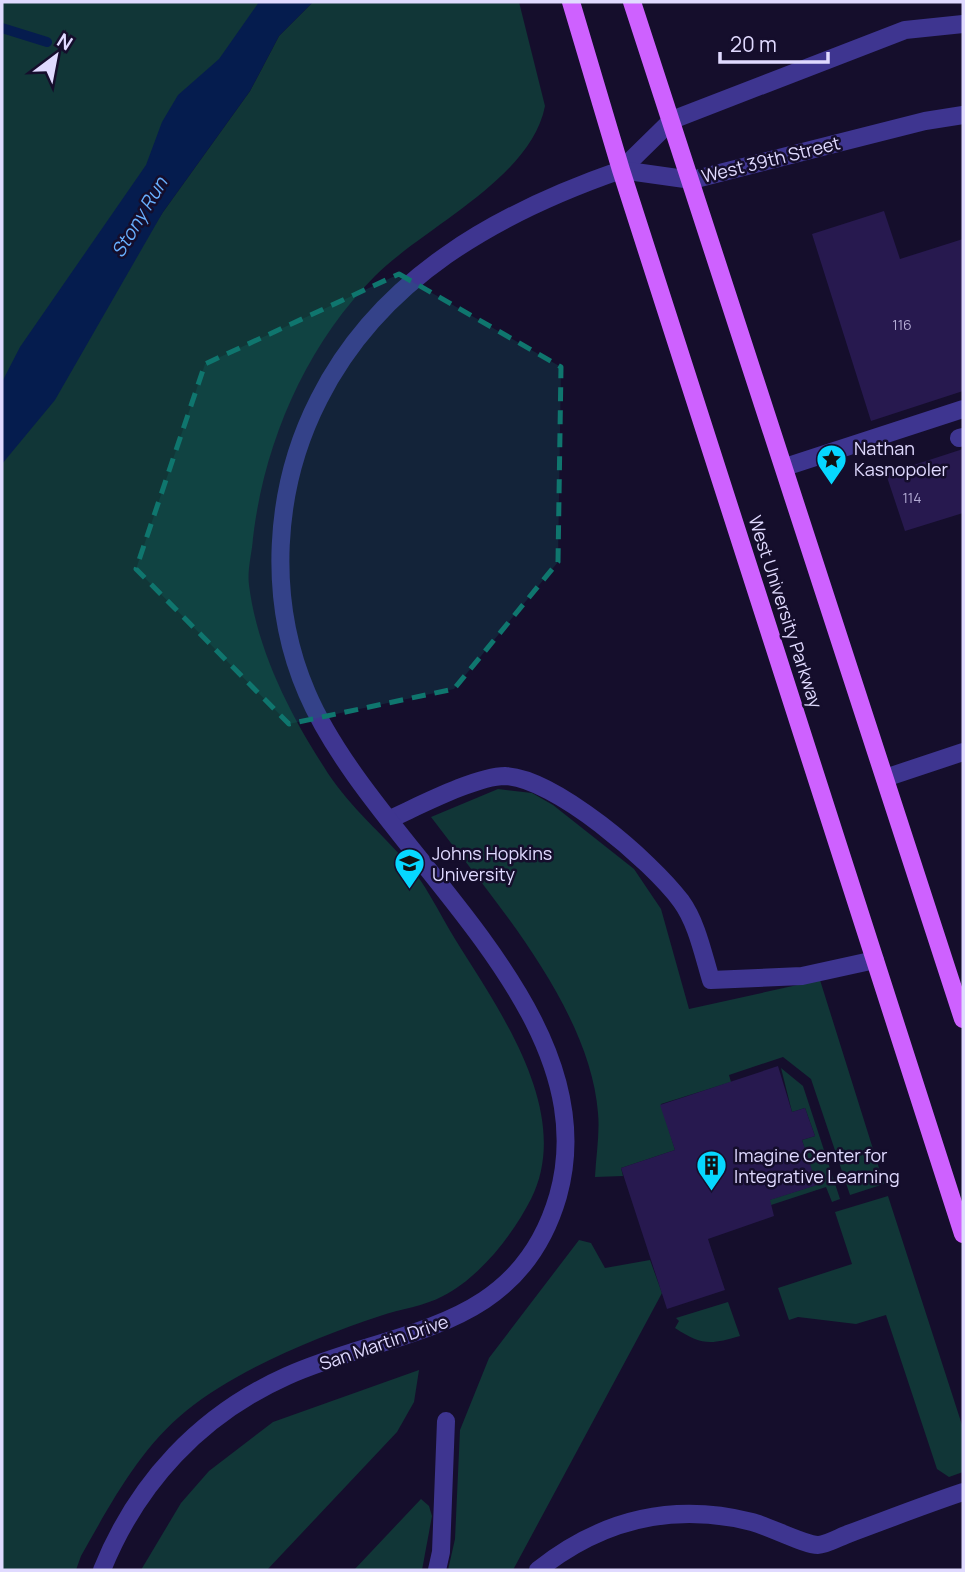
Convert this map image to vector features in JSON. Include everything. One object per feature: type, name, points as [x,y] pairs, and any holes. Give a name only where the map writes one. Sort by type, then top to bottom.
[{"type":"main road","name":"West University Parkway","points":[[571,2],[621,170],[963,1234]]},
{"type":"main road","points":[[632,2],[963,1019]]},
{"type":"street","points":[[621,170],[672,120],[905,30],[963,24]]},
{"type":"street","name":"West 39th Street","points":[[621,170],[692,180],[925,121],[963,115]]},
{"type":"street","name":"San Martin Drive","points":[[102,1570],[133,1507],[163,1466],[199,1431],[228,1408],[288,1376],[452,1321],[509,1279],[537,1244],[552,1211],[564,1168],[565,1124],[556,1075],[534,1023],[504,971],[347,763],[307,693],[288,628],[280,565],[284,494],[304,427],[333,371],[372,321],[407,287],[460,245],[504,218],[566,189],[621,170]]},
{"type":"street","points":[[785,467],[963,409]]},
{"type":"street","points":[[885,778],[963,752]]},
{"type":"street","points":[[390,819],[456,790],[502,776],[526,779],[586,814],[644,863],[682,902],[696,932],[712,980],[802,976],[875,960]]},
{"type":"street","points":[[437,1570],[441,1552],[446,1421]]},
{"type":"street","points":[[538,1570],[579,1541],[603,1529],[639,1519],[682,1514],[725,1516],[755,1522],[818,1545],[963,1492]]},
{"type":"highlighted area","points":[[399,274],[561,367],[558,562],[454,689],[289,724],[136,569],[205,364]]},
{"type":"green space","points":[[2,2],[282,2],[2,435]]},
{"type":"green space","points":[[313,2],[519,2],[545,106],[536,132],[498,179],[375,276],[350,303],[328,333],[292,397],[278,432],[259,502],[249,579],[253,609],[267,656],[287,703],[311,746],[342,792],[419,878],[510,1030],[526,1063],[537,1098],[543,1132],[542,1166],[531,1199],[505,1241],[482,1267],[457,1288],[428,1302],[380,1316],[305,1344],[229,1381],[169,1426],[140,1460],[81,1556],[76,1570],[2,1570],[2,464],[163,212],[250,91],[279,36]]},
{"type":"green space","points":[[498,789],[532,793],[553,805],[634,869],[661,909],[689,1009],[820,980],[884,1184],[850,1195],[811,1079],[783,1057],[729,1075],[731,1082],[661,1104],[675,1150],[621,1168],[623,1176],[595,1177],[598,1113],[591,1073],[577,1034],[558,995],[534,956],[431,817]]},
{"type":"green space","points":[[781,1068],[803,1086],[840,1199],[832,1202],[826,1187],[771,1205],[769,1200],[816,1185],[802,1140],[815,1136],[805,1108],[792,1112]]},
{"type":"green space","points":[[888,1196],[963,1428],[963,1472],[949,1477],[937,1469],[886,1315],[856,1324],[798,1317],[789,1320],[778,1288],[852,1264],[835,1212]]},
{"type":"green space","points":[[579,1240],[591,1243],[605,1268],[650,1260],[662,1293],[513,1570],[448,1570],[455,1539],[460,1430],[489,1358]]},
{"type":"green space","points":[[728,1302],[740,1336],[706,1342],[692,1338],[675,1328],[679,1321],[676,1318]]},
{"type":"green space","points":[[419,1370],[414,1402],[397,1432],[267,1570],[141,1570],[181,1503],[209,1471],[273,1422]]},
{"type":"green space","points":[[421,1499],[429,1506],[432,1516],[422,1570],[354,1570]]},
{"type":"water","name":"Stony Run","points":[[259,2],[313,2],[279,36],[250,91],[163,212],[55,400],[2,464],[2,382],[20,347],[146,165],[162,122],[178,95],[219,59]]},
{"type":"building","points":[[884,211],[900,259],[963,239],[963,391],[871,421],[812,234]]},
{"type":"building","points":[[963,449],[963,513],[905,531],[886,474]]},
{"type":"building","name":"Imagine Center for Integrative Learning","points":[[778,1066],[792,1112],[805,1108],[815,1136],[802,1140],[817,1185],[770,1200],[774,1216],[708,1239],[725,1290],[667,1309],[621,1168],[675,1150],[660,1105]]},
{"type":"waterway","points":[[2,28],[47,42]]},
{"type":"place","name":"Nathan Kasnopoler","points":[[831,486]]},
{"type":"place","name":"Johns Hopkins University","points":[[409,891]]},
{"type":"place","name":"Imagine Center for Integrative Learning","points":[[711,1193]]}]
